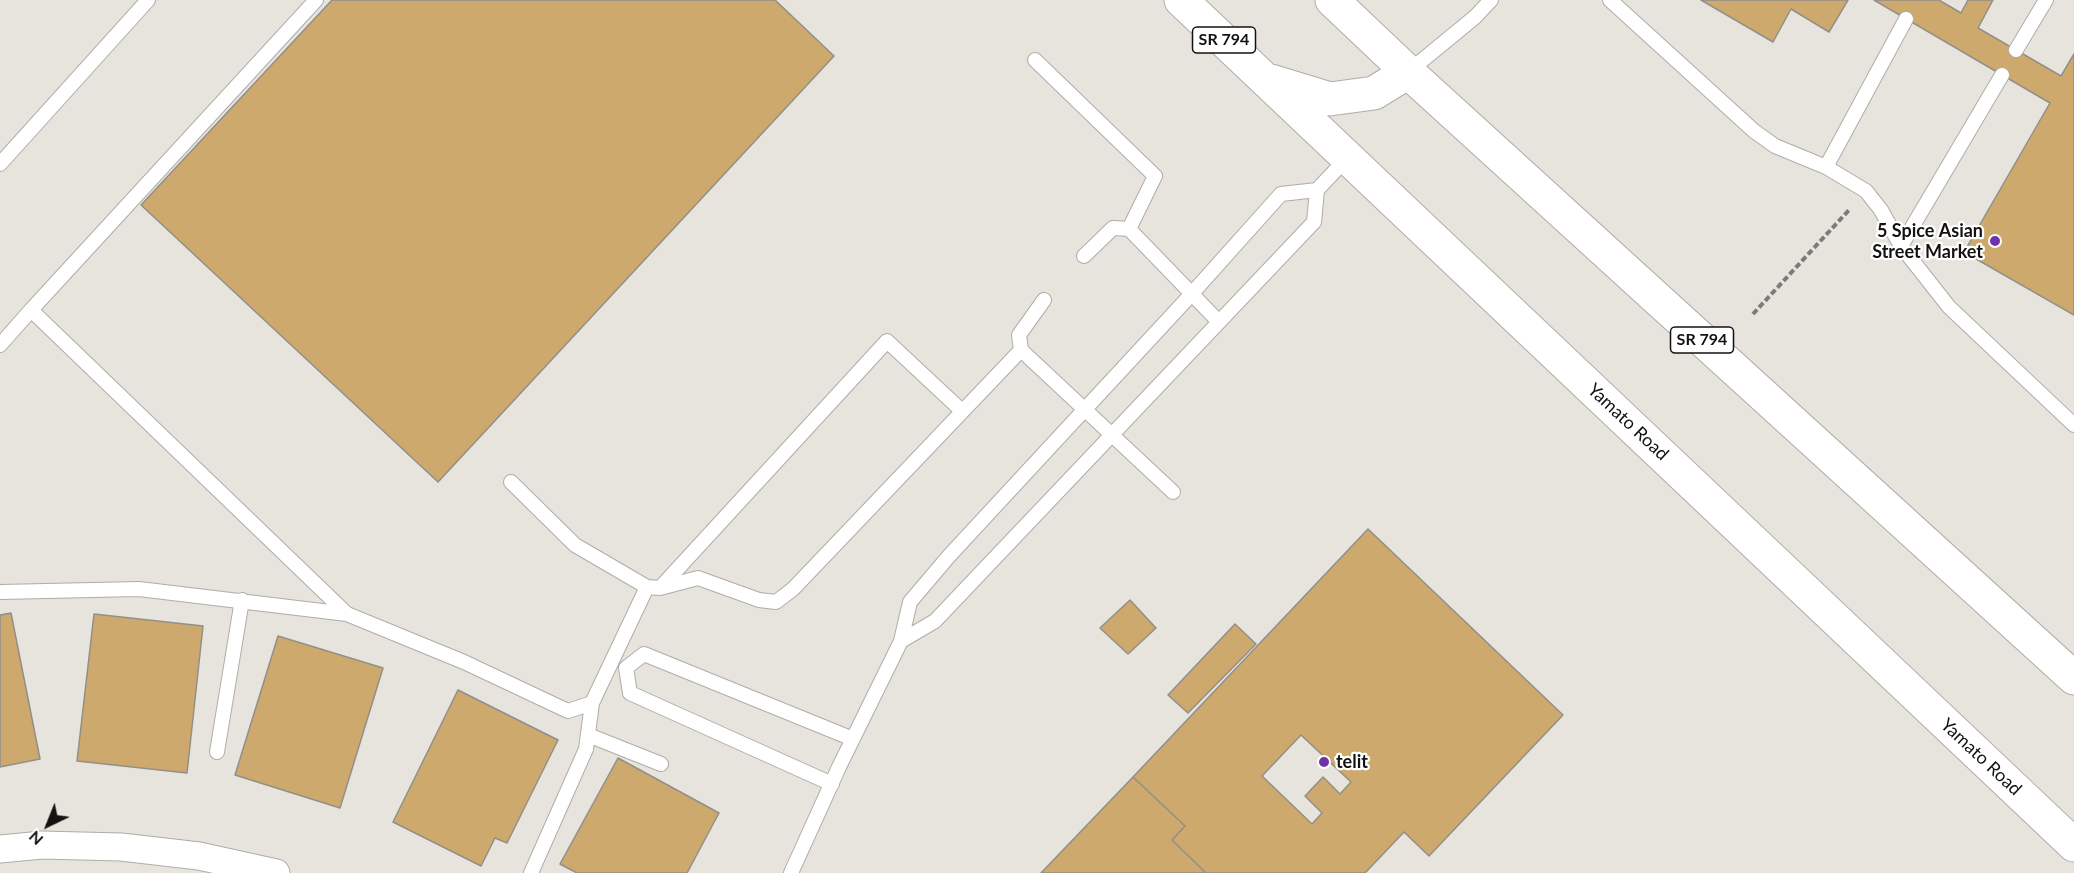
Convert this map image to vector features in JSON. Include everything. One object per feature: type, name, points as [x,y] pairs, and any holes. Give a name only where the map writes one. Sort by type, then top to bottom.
[{"type":"main road","name":"Yamato Road","points":[[1181,0],[2074,845]]},
{"type":"main road","name":"SR 794","points":[[1332,0],[1408,72],[2074,678]]},
{"type":"main road","points":[[1267,80],[1330,99],[1374,93],[1408,72]]},
{"type":"street","points":[[0,849],[42,845],[121,847],[199,855],[276,873]]},
{"type":"lane","points":[[0,164],[148,0]]},
{"type":"lane","points":[[0,345],[316,0]]},
{"type":"lane","points":[[1408,72],[1475,17],[1491,0]]},
{"type":"lane","points":[[1611,0],[1754,131],[1775,146],[1826,167],[1866,191],[1881,210],[1901,246],[1948,307],[2074,425]]},
{"type":"lane","points":[[2016,50],[2046,0]]},
{"type":"lane","points":[[1826,167],[1906,19]]},
{"type":"lane","points":[[1035,60],[1155,176],[1129,229]]},
{"type":"lane","points":[[1901,246],[2002,75]]},
{"type":"lane","points":[[901,641],[935,621],[1314,222],[1317,190],[1348,157]]},
{"type":"lane","points":[[791,873],[901,641],[910,602],[949,556],[1281,194],[1317,190]]},
{"type":"lane","points":[[1084,256],[1113,228],[1129,229],[1219,322]]},
{"type":"lane","points":[[1044,300],[1019,335],[1022,350],[1173,492]]},
{"type":"lane","points":[[31,310],[347,614]]},
{"type":"lane","points":[[531,873],[586,749],[592,703],[653,587],[887,341],[962,411]]},
{"type":"lane","points":[[511,482],[575,545],[653,587],[698,578],[759,600],[776,602],[793,589],[1022,350]]},
{"type":"lane","points":[[0,592],[139,589],[347,614],[464,662],[567,711],[592,703]]},
{"type":"lane","points":[[217,752],[242,600]]},
{"type":"lane","points":[[626,668],[644,654],[853,739]]},
{"type":"lane","points":[[612,662],[626,668]]},
{"type":"lane","points":[[626,668],[630,693],[832,784]]},
{"type":"lane","points":[[588,735],[661,764]]},
{"type":"path","points":[[1753,314],[1866,191]]},
{"type":"building","points":[[332,0],[775,0],[834,56],[438,482],[141,205]]},
{"type":"building","points":[[1701,0],[1848,0],[1829,32],[1791,9],[1773,42]]},
{"type":"building","points":[[1874,0],[1939,0],[1961,13],[1968,0],[1993,0],[1978,28],[2061,76],[2074,54],[2074,315],[1964,252],[2050,103]]},
{"type":"building","points":[[1368,529],[1563,715],[1429,856],[1404,832],[1365,873],[1206,873],[1172,840],[1185,826],[1133,777]],"holes":[[[1301,735],[1351,782],[1340,794],[1323,777],[1305,796],[1322,813],[1312,824],[1262,776]]]},
{"type":"building","points":[[1130,600],[1156,628],[1128,654],[1100,628]]},
{"type":"building","points":[[11,613],[40,759],[0,767],[0,615]]},
{"type":"building","points":[[94,614],[203,626],[187,773],[77,761]]},
{"type":"building","points":[[1235,624],[1256,644],[1188,713],[1168,695]]},
{"type":"building","points":[[278,636],[383,668],[340,808],[235,775]]},
{"type":"building","points":[[458,690],[558,740],[507,843],[495,838],[481,866],[393,822]]},
{"type":"building","points":[[618,758],[719,813],[687,873],[577,873],[560,864]]},
{"type":"building","points":[[1133,777],[1185,826],[1172,840],[1206,873],[1041,873]]},
{"type":"place","name":"5 Spice Asian Street Market","points":[[1995,241]]},
{"type":"place","name":"telit","points":[[1324,762]]}]
